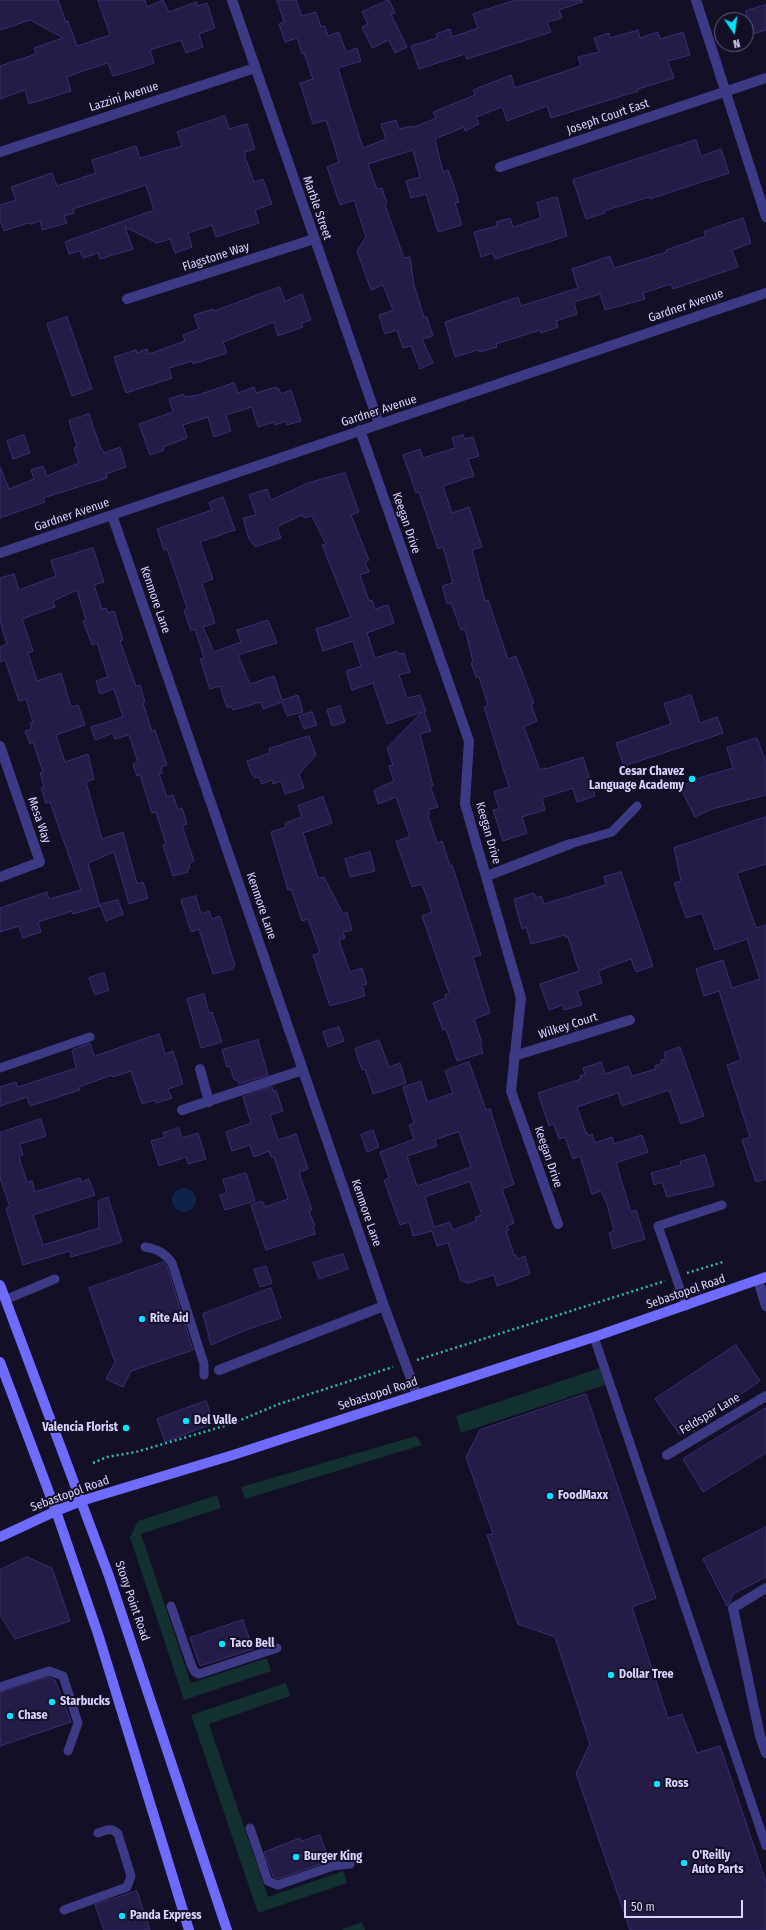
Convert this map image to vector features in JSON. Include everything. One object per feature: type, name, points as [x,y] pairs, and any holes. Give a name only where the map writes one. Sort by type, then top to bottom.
[{"type":"main road","name":"Sebastopol Road","points":[[0,1537],[56,1510],[227,1457],[417,1395],[594,1337],[762,1279]]},
{"type":"main road","name":"Stony Point Road","points":[[0,1285],[3,1299],[81,1502],[142,1670],[227,1930]]},
{"type":"main road","points":[[0,1362],[56,1510],[107,1661],[189,1930]]},
{"type":"street","name":"Marble Street","points":[[232,0],[379,424]]},
{"type":"street","points":[[696,0],[766,217]]},
{"type":"street","name":"Lazzini Avenue","points":[[0,152],[255,68]]},
{"type":"street","name":"Joseph Court East","points":[[500,167],[766,78]]},
{"type":"street","name":"Flagstone Way","points":[[127,299],[314,239]]},
{"type":"street","name":"Gardner Avenue","points":[[0,553],[766,292]]},
{"type":"street","name":"Keegan Drive","points":[[360,430],[469,741],[465,804],[521,998],[511,1091],[558,1224]]},
{"type":"street","name":"Kenmore Lane","points":[[112,515],[384,1306],[417,1395]]},
{"type":"street","name":"Mesa Way","points":[[0,746],[40,862],[0,877]]},
{"type":"street","points":[[487,876],[570,844]]},
{"type":"street","name":"Wilkey Court","points":[[514,1056],[630,1020]]},
{"type":"street","points":[[200,1069],[209,1102]]},
{"type":"street","points":[[182,1110],[303,1070]]},
{"type":"street","points":[[762,1279],[766,1306]]},
{"type":"street","points":[[219,1370],[384,1306]]},
{"type":"street","name":"Feldspar Lane","points":[[667,1455],[766,1396]]},
{"type":"street","points":[[766,1588],[733,1608],[760,1736],[766,1753]]},
{"type":"lane","points":[[570,844],[612,832],[637,806]]},
{"type":"lane","points":[[0,1068],[90,1037]]},
{"type":"lane","points":[[686,1306],[658,1226],[722,1205]]},
{"type":"lane","points":[[145,1247],[157,1249],[168,1257],[172,1263],[204,1364],[204,1375]]},
{"type":"lane","points":[[3,1299],[55,1279]]},
{"type":"lane","points":[[594,1337],[766,1846]]},
{"type":"lane","points":[[170,1606],[192,1667],[199,1674],[277,1648]]},
{"type":"lane","points":[[0,1686],[49,1671],[63,1676],[78,1724],[68,1751]]},
{"type":"lane","points":[[250,1828],[268,1881],[272,1884],[278,1885],[333,1866],[350,1864]]},
{"type":"lane","points":[[64,1910],[126,1887],[130,1882],[131,1876],[118,1834],[114,1830],[109,1829],[98,1833]]},
{"type":"green space","points":[[600,1368],[605,1385],[461,1433],[456,1416]]},
{"type":"green space","points":[[416,1436],[422,1445],[245,1499],[241,1487]]},
{"type":"green space","points":[[217,1495],[221,1508],[141,1534],[191,1683],[267,1658],[271,1671],[184,1700],[130,1537],[138,1521]]},
{"type":"green space","points":[[286,1683],[290,1696],[209,1724],[268,1897],[343,1871],[347,1883],[258,1913],[191,1715]]},
{"type":"green space","points":[[362,1922],[365,1930],[341,1930]]},
{"type":"water","points":[[184,1188],[193,1191],[196,1200],[193,1209],[184,1212],[175,1209],[172,1200],[175,1191]]},
{"type":"building","points":[[0,0],[58,0],[66,22],[68,21],[77,46],[110,35],[98,0],[145,0],[147,7],[163,0],[169,12],[196,2],[197,6],[207,3],[215,28],[199,34],[203,47],[186,53],[181,40],[150,50],[154,63],[137,69],[113,76],[108,63],[83,71],[67,77],[71,91],[29,104],[25,90],[0,99],[0,66],[36,54],[34,48],[63,38],[30,20],[0,30]]},
{"type":"building","points":[[277,0],[296,0],[302,16],[316,12],[321,27],[325,26],[328,36],[339,32],[346,52],[357,48],[361,61],[338,68],[363,148],[386,139],[381,124],[396,120],[399,129],[411,126],[412,128],[436,118],[433,112],[475,95],[473,90],[511,75],[515,88],[581,66],[578,57],[599,52],[594,38],[609,33],[610,38],[638,30],[640,38],[658,32],[660,39],[683,32],[690,55],[668,61],[674,78],[638,89],[638,91],[551,118],[547,106],[507,121],[502,107],[476,117],[479,124],[465,131],[464,127],[435,139],[443,172],[448,170],[454,186],[459,202],[455,203],[462,225],[438,232],[426,194],[411,198],[406,181],[420,177],[413,150],[368,164],[377,189],[382,188],[387,204],[385,205],[404,258],[410,257],[414,285],[424,317],[427,317],[433,336],[422,339],[433,363],[420,369],[411,346],[403,348],[397,330],[385,334],[379,315],[393,310],[383,285],[371,290],[357,251],[366,237],[354,200],[340,205],[327,167],[339,162],[334,145],[326,120],[313,124],[300,83],[313,79],[297,38],[285,42],[279,24],[284,22]]},
{"type":"building","points":[[389,0],[395,13],[391,14],[407,47],[395,53],[389,40],[372,48],[362,27],[368,24],[362,12]]},
{"type":"building","points":[[516,0],[582,0],[582,2],[559,10],[562,18],[547,22],[551,32],[467,59],[465,54],[419,69],[411,46],[437,38],[436,34],[450,29],[452,37],[478,28],[473,14]]},
{"type":"building","points":[[766,5],[766,30],[754,34],[754,12],[746,11]]},
{"type":"building","points":[[225,116],[229,129],[247,124],[255,149],[245,152],[245,157],[254,182],[263,179],[272,204],[255,210],[259,223],[216,237],[212,225],[188,233],[192,247],[175,253],[170,239],[157,243],[125,227],[133,249],[100,259],[98,253],[83,258],[80,251],[69,254],[65,242],[154,210],[146,185],[73,209],[74,213],[64,216],[67,223],[42,230],[40,221],[31,224],[28,223],[4,231],[0,220],[0,205],[16,200],[11,187],[52,173],[57,186],[96,173],[92,160],[136,146],[140,158],[182,146],[177,132]]},
{"type":"building","points":[[696,140],[701,156],[721,149],[729,173],[650,199],[649,197],[604,211],[605,213],[586,219],[573,180]]},
{"type":"building","points":[[557,197],[567,236],[495,259],[493,253],[481,257],[474,232],[497,226],[496,222],[510,218],[513,227],[541,218],[537,203]]},
{"type":"building","points":[[743,218],[751,243],[732,250],[738,267],[673,289],[671,284],[643,293],[645,299],[605,310],[600,294],[574,302],[577,314],[556,321],[558,327],[541,333],[540,330],[496,344],[497,347],[480,352],[478,350],[455,357],[445,322],[518,297],[521,306],[578,288],[572,269],[610,256],[614,268],[667,252],[666,250],[706,236],[704,232]]},
{"type":"building","points":[[280,287],[285,301],[302,294],[311,320],[301,323],[303,327],[278,336],[274,322],[223,342],[227,353],[193,364],[192,361],[169,368],[172,378],[126,393],[114,357],[136,350],[137,353],[147,349],[149,354],[185,341],[183,335],[199,329],[194,315],[213,309],[213,311]]},
{"type":"building","points":[[67,317],[92,389],[72,396],[47,324]]},
{"type":"building","points":[[234,383],[238,393],[254,387],[256,393],[276,387],[279,389],[281,394],[291,390],[301,421],[287,425],[286,421],[275,425],[274,422],[258,427],[252,407],[226,415],[231,431],[214,437],[208,417],[183,425],[187,438],[163,447],[164,450],[150,455],[139,424],[173,412],[169,399],[184,394],[184,397],[198,395]]},
{"type":"building","points":[[89,414],[101,449],[104,453],[120,447],[126,467],[106,474],[107,478],[43,498],[45,502],[0,518],[0,467],[9,489],[34,479],[31,470],[43,466],[47,476],[79,463],[74,448],[77,447],[69,421]]},
{"type":"building","points":[[24,435],[30,453],[13,459],[7,441]]},
{"type":"building","points":[[463,435],[465,439],[473,437],[479,456],[468,459],[474,476],[443,486],[452,513],[469,507],[482,547],[472,550],[485,601],[488,600],[508,659],[516,656],[534,703],[531,704],[537,721],[524,727],[540,770],[583,757],[595,796],[577,802],[573,788],[542,798],[545,810],[522,817],[527,833],[503,841],[493,810],[499,809],[494,792],[509,787],[484,707],[488,705],[479,677],[476,677],[471,663],[473,662],[465,629],[461,630],[451,603],[447,604],[442,586],[453,583],[443,547],[438,549],[419,492],[416,493],[403,455],[420,449],[423,458],[455,448],[452,438]]},
{"type":"building","points":[[345,473],[359,512],[351,515],[369,560],[365,562],[369,572],[360,575],[369,601],[372,600],[375,609],[388,605],[394,623],[367,633],[375,658],[397,651],[398,654],[404,653],[410,672],[399,675],[407,698],[420,695],[426,711],[424,712],[431,731],[420,734],[433,786],[430,786],[438,807],[428,810],[430,814],[428,815],[437,843],[442,841],[450,866],[452,865],[481,955],[473,957],[490,1013],[474,1019],[482,1043],[480,1044],[483,1053],[457,1061],[446,1029],[443,1030],[433,1003],[446,998],[445,995],[449,993],[422,916],[432,912],[422,884],[412,887],[396,841],[410,837],[396,797],[378,804],[374,790],[394,781],[389,766],[393,765],[387,748],[422,712],[387,724],[373,683],[352,690],[346,671],[361,666],[353,641],[323,651],[316,629],[351,617],[322,545],[326,544],[312,516],[304,518],[302,515],[277,527],[281,538],[255,547],[249,539],[243,518],[256,515],[249,495],[267,489],[271,500],[308,483]]},
{"type":"building","points":[[223,497],[235,530],[200,542],[213,579],[202,583],[215,623],[203,627],[214,652],[241,642],[237,630],[268,620],[277,643],[238,655],[250,684],[274,676],[282,700],[298,695],[303,712],[287,716],[282,702],[263,709],[261,702],[233,710],[231,706],[227,708],[220,686],[210,689],[200,659],[204,658],[195,629],[191,631],[184,610],[187,608],[167,549],[164,550],[157,529],[212,510],[209,503]]},
{"type":"building","points":[[93,548],[104,582],[94,585],[102,609],[106,608],[108,613],[114,611],[123,640],[120,641],[136,686],[140,685],[145,702],[143,703],[152,731],[155,730],[167,765],[161,767],[162,773],[159,774],[167,797],[173,795],[178,810],[182,808],[187,824],[182,826],[194,861],[189,863],[190,868],[187,869],[188,872],[173,876],[163,845],[166,844],[156,812],[152,813],[140,775],[137,776],[133,764],[138,762],[129,735],[115,739],[113,733],[95,740],[91,727],[123,717],[114,689],[100,694],[96,681],[108,677],[97,643],[92,645],[83,621],[86,620],[77,590],[53,601],[55,607],[22,619],[33,651],[28,653],[37,681],[61,673],[71,707],[78,705],[85,725],[56,735],[65,762],[88,754],[94,779],[86,782],[102,839],[123,832],[137,884],[143,882],[148,898],[129,904],[114,852],[88,863],[100,906],[73,914],[72,911],[38,922],[41,932],[23,938],[19,926],[0,932],[0,908],[47,892],[49,899],[81,890],[50,802],[46,803],[41,788],[44,787],[40,773],[43,772],[33,742],[30,744],[25,731],[32,729],[30,723],[33,722],[26,699],[19,701],[5,660],[0,662],[0,647],[7,644],[0,621],[0,578],[14,574],[19,590],[56,576],[51,561]]},
{"type":"building","points":[[691,695],[700,723],[717,717],[723,733],[624,766],[616,743],[671,724],[664,704]]},
{"type":"building","points":[[340,706],[345,722],[332,726],[327,710]]},
{"type":"building","points":[[312,712],[317,725],[304,729],[299,716]]},
{"type":"building","points":[[309,736],[316,755],[299,774],[304,788],[285,794],[281,781],[273,784],[272,780],[262,784],[259,777],[255,778],[254,774],[252,775],[247,761],[270,753],[269,749]]},
{"type":"building","points":[[757,738],[766,762],[766,795],[712,809],[695,817],[680,787],[699,778],[733,768],[727,748]]},
{"type":"building","points":[[323,797],[332,823],[303,833],[318,878],[324,877],[343,914],[347,912],[352,930],[343,932],[345,938],[339,940],[350,972],[362,968],[367,984],[362,985],[365,996],[330,1006],[313,955],[320,953],[308,919],[302,921],[291,889],[288,890],[271,832],[286,827],[285,823],[302,817],[298,806]]},
{"type":"building","points":[[766,817],[766,864],[737,873],[756,928],[766,925],[766,1179],[756,1182],[742,1140],[750,1137],[727,1065],[741,1060],[719,991],[704,996],[696,969],[723,960],[732,988],[760,979],[747,939],[715,950],[702,913],[686,918],[674,883],[681,881],[674,848]]},
{"type":"building","points":[[370,852],[375,871],[350,877],[345,859]]},
{"type":"building","points":[[621,872],[653,966],[636,972],[631,959],[598,971],[602,983],[577,991],[582,1005],[564,1010],[563,1005],[549,1010],[540,984],[579,971],[568,937],[566,938],[565,935],[531,944],[526,927],[522,929],[514,899],[534,893],[536,898],[541,896],[544,904],[606,885],[604,877]]},
{"type":"building","points":[[196,896],[201,914],[209,911],[212,919],[220,916],[235,966],[232,969],[213,974],[199,929],[191,932],[181,900]]},
{"type":"building","points":[[118,900],[123,914],[106,921],[100,905]]},
{"type":"building","points":[[104,973],[109,990],[95,995],[89,978]]},
{"type":"building","points":[[204,994],[209,1013],[212,1012],[222,1042],[201,1048],[187,999]]},
{"type":"building","points":[[339,1027],[344,1041],[328,1047],[323,1032]]},
{"type":"building","points":[[159,1034],[165,1054],[173,1051],[183,1084],[168,1089],[172,1098],[156,1103],[155,1100],[142,1104],[131,1071],[113,1077],[112,1075],[79,1087],[80,1090],[30,1106],[27,1097],[0,1106],[0,1087],[16,1082],[18,1087],[76,1068],[72,1050],[90,1043],[94,1056]]},
{"type":"building","points":[[258,1040],[268,1075],[239,1084],[237,1080],[234,1080],[230,1066],[227,1067],[222,1050]]},
{"type":"building","points":[[379,1040],[389,1067],[400,1063],[406,1083],[373,1094],[365,1069],[362,1070],[355,1049]]},
{"type":"building","points":[[680,1047],[704,1116],[681,1124],[669,1090],[622,1106],[618,1093],[577,1107],[586,1133],[589,1136],[592,1134],[595,1143],[612,1137],[614,1144],[642,1135],[648,1152],[616,1163],[631,1212],[636,1210],[645,1239],[613,1249],[609,1233],[614,1231],[607,1204],[601,1191],[592,1194],[580,1156],[573,1159],[565,1137],[559,1139],[554,1124],[549,1126],[538,1093],[581,1079],[580,1076],[585,1074],[583,1068],[601,1062],[605,1074],[628,1066],[632,1076],[656,1069],[655,1066],[662,1063],[661,1060],[666,1059],[664,1053]]},
{"type":"building","points":[[469,1062],[486,1110],[490,1109],[514,1184],[502,1189],[514,1223],[507,1226],[509,1230],[506,1231],[514,1255],[516,1255],[518,1259],[525,1256],[530,1274],[497,1286],[494,1275],[468,1283],[461,1281],[448,1243],[437,1246],[432,1231],[413,1236],[409,1222],[400,1225],[384,1180],[389,1178],[380,1152],[414,1139],[409,1125],[414,1123],[403,1087],[421,1081],[427,1102],[453,1093],[445,1071]],"holes":[[[459,1132],[471,1167],[417,1186],[407,1156],[437,1146],[435,1140]],[[470,1182],[482,1215],[475,1217],[476,1221],[453,1230],[450,1222],[434,1227],[425,1197]]]},
{"type":"building","points":[[272,1087],[273,1091],[276,1090],[283,1111],[270,1115],[278,1140],[296,1134],[308,1169],[299,1172],[312,1210],[309,1211],[315,1226],[313,1227],[315,1234],[266,1250],[251,1205],[262,1201],[265,1207],[288,1199],[274,1157],[272,1158],[269,1151],[254,1157],[250,1145],[232,1151],[226,1132],[251,1123],[243,1097]]},
{"type":"building","points":[[41,1119],[46,1136],[20,1144],[23,1155],[19,1157],[27,1182],[32,1181],[35,1192],[80,1178],[81,1182],[89,1179],[95,1195],[33,1215],[43,1245],[99,1228],[98,1201],[108,1197],[122,1242],[71,1257],[70,1251],[23,1265],[6,1208],[10,1207],[0,1178],[0,1133]]},
{"type":"building","points":[[179,1128],[182,1138],[198,1133],[206,1159],[188,1164],[186,1157],[159,1166],[151,1141],[165,1137],[163,1133]]},
{"type":"building","points":[[373,1130],[379,1147],[367,1152],[361,1135]]},
{"type":"building","points":[[705,1155],[714,1186],[667,1197],[662,1182],[654,1185],[651,1173],[681,1165],[680,1162]]},
{"type":"building","points":[[246,1173],[255,1201],[225,1210],[220,1195],[227,1193],[223,1180]]},
{"type":"building","points":[[343,1254],[348,1269],[319,1279],[313,1263]]},
{"type":"building","name":"Rite Aid","points":[[164,1262],[167,1266],[193,1350],[131,1371],[123,1387],[106,1379],[115,1362],[89,1288]]},
{"type":"building","points":[[266,1266],[272,1283],[260,1287],[254,1270]]},
{"type":"building","points":[[271,1288],[281,1318],[246,1330],[211,1345],[203,1314]]},
{"type":"building","points":[[736,1345],[760,1381],[680,1435],[655,1399]]},
{"type":"building","points":[[586,1394],[656,1598],[632,1607],[668,1718],[682,1714],[697,1753],[720,1746],[766,1882],[766,1930],[630,1930],[576,1773],[590,1744],[555,1637],[518,1624],[487,1535],[493,1534],[466,1457],[480,1430]]},
{"type":"building","name":"Del Valle","points":[[206,1401],[214,1423],[165,1442],[157,1419]]},
{"type":"building","points":[[766,1408],[766,1453],[703,1492],[683,1459]]},
{"type":"building","points":[[766,1527],[766,1577],[733,1594],[727,1606],[703,1559]]},
{"type":"building","points":[[27,1557],[52,1568],[70,1621],[15,1639],[0,1615],[0,1570]]},
{"type":"building","name":"Taco Bell","points":[[243,1620],[253,1649],[200,1666],[190,1638]]},
{"type":"building","points":[[49,1677],[55,1680],[71,1722],[0,1746],[0,1693]]},
{"type":"building","name":"Burger King","points":[[320,1835],[329,1861],[278,1879],[273,1876],[264,1852],[300,1838],[301,1841]]},
{"type":"building","name":"Panda Express","points":[[137,1891],[150,1930],[104,1930],[95,1905]]},
{"type":"place","name":"Cesar Chavez Language Academy","points":[[692,779]]},
{"type":"place","name":"Rite Aid","points":[[142,1319]]},
{"type":"place","name":"Del Valle","points":[[186,1421]]},
{"type":"place","name":"Valencia Florist","points":[[126,1428]]},
{"type":"place","name":"FoodMaxx","points":[[550,1496]]},
{"type":"place","name":"Taco Bell","points":[[222,1644]]},
{"type":"place","name":"Dollar Tree","points":[[611,1675]]},
{"type":"place","name":"Starbucks","points":[[52,1702]]},
{"type":"place","name":"Chase","points":[[10,1716]]},
{"type":"place","name":"Ross","points":[[657,1784]]},
{"type":"place","name":"Burger King","points":[[296,1857]]},
{"type":"place","name":"O'Reilly Auto Parts","points":[[684,1863]]},
{"type":"place","name":"Panda Express","points":[[122,1916]]}]
